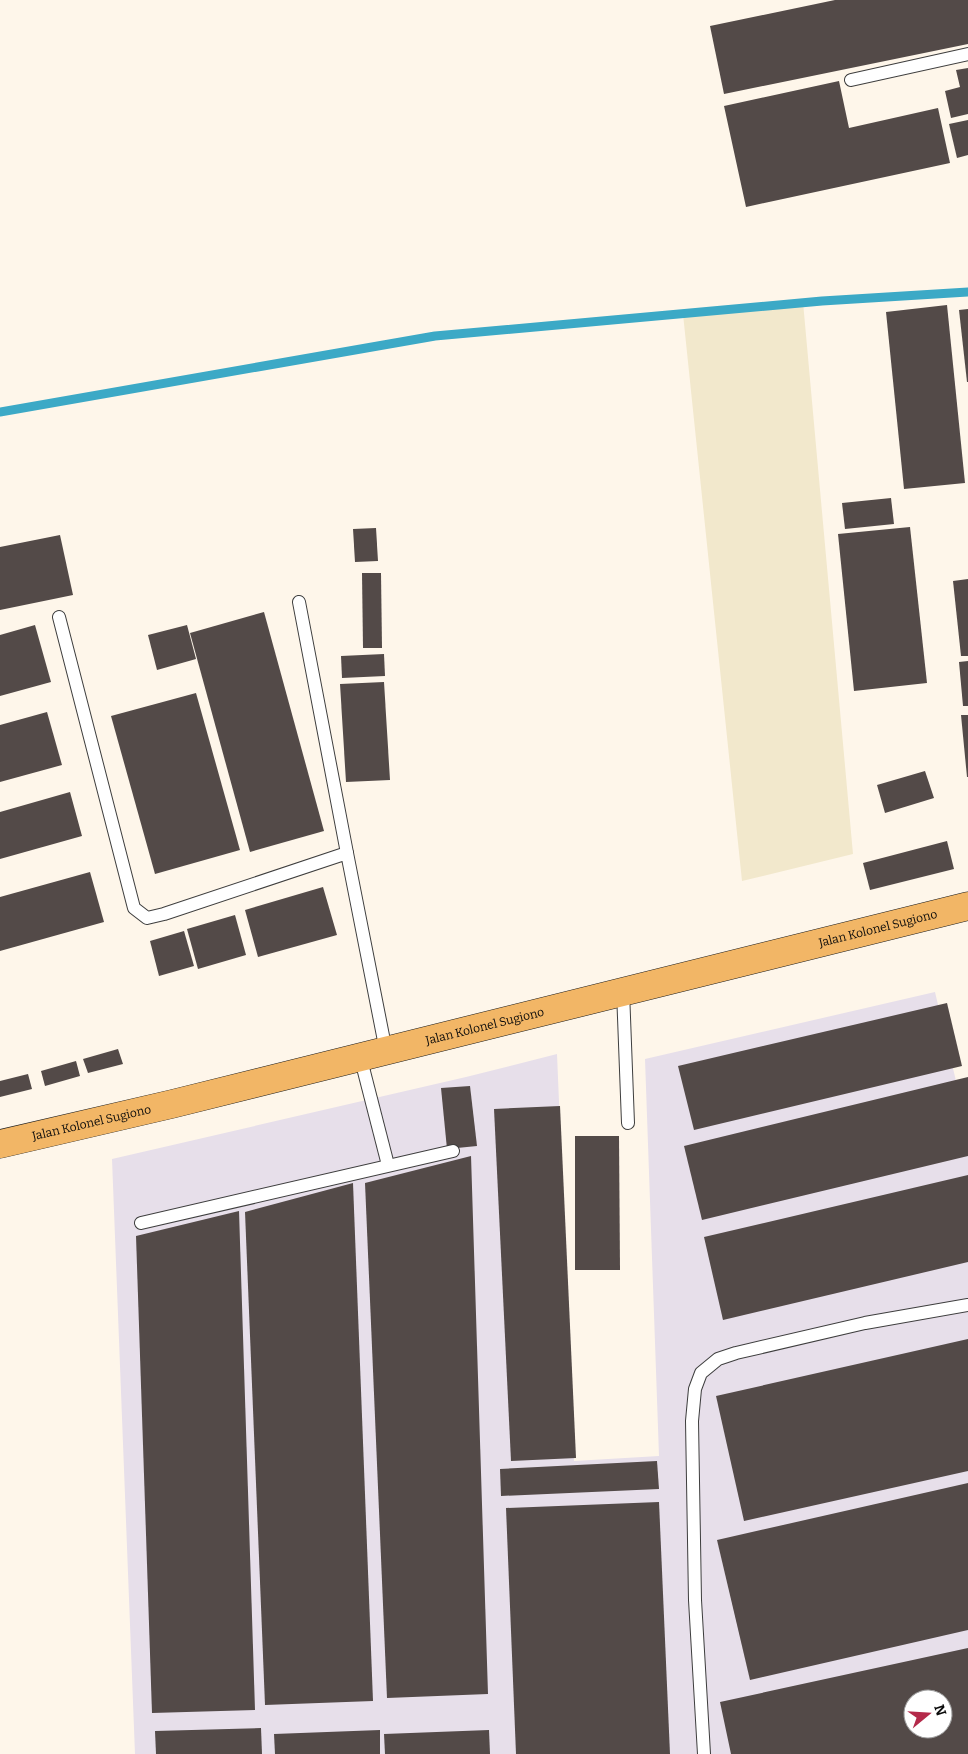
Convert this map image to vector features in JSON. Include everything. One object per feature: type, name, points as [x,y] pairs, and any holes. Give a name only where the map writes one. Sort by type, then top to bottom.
[{"type":"main road","name":"Jalan Kolonel Sugiono","points":[[0,1144],[172,1104],[968,906]]},
{"type":"lane","points":[[851,80],[968,54]]},
{"type":"lane","points":[[298,602],[347,853],[388,1164]]},
{"type":"lane","points":[[59,617],[134,908],[146,918],[164,914],[347,853]]},
{"type":"lane","points":[[623,991],[628,1122]]},
{"type":"lane","points":[[141,1223],[453,1150]]},
{"type":"lane","points":[[704,1754],[695,1600],[692,1421],[695,1389],[701,1373],[718,1359],[736,1353],[865,1322],[968,1305]]},
{"type":"shaded area","points":[[803,302],[853,854],[742,881],[683,314]]},
{"type":"shaded area","points":[[935,992],[956,1081],[968,1078],[968,1754],[135,1754],[112,1159],[557,1054],[574,1461],[659,1456],[645,1059]]},
{"type":"building","points":[[835,0],[968,0],[968,44],[724,94],[710,26]]},
{"type":"building","points":[[968,68],[968,114],[951,118],[945,91],[960,87],[956,70]]},
{"type":"building","points":[[839,81],[849,128],[938,108],[950,163],[746,207],[724,106]]},
{"type":"building","points":[[968,120],[968,155],[957,158],[949,124]]},
{"type":"building","points":[[947,305],[965,483],[904,489],[886,312]]},
{"type":"building","points":[[968,309],[968,382],[967,382],[959,310]]},
{"type":"building","points":[[891,498],[894,524],[845,529],[842,503]]},
{"type":"building","points":[[910,527],[927,683],[854,691],[838,534]]},
{"type":"building","points":[[376,528],[378,561],[355,562],[353,529]]},
{"type":"building","points":[[60,535],[73,595],[0,610],[0,547]]},
{"type":"building","points":[[362,573],[381,573],[382,648],[363,648]]},
{"type":"building","points":[[968,579],[968,656],[961,656],[953,581]]},
{"type":"building","points":[[264,612],[324,831],[250,852],[190,633]]},
{"type":"building","points":[[35,625],[51,682],[0,696],[0,635]]},
{"type":"building","points":[[187,625],[196,659],[157,670],[148,635]]},
{"type":"building","points":[[384,654],[385,676],[342,678],[341,656]]},
{"type":"building","points":[[968,661],[968,706],[963,706],[959,662]]},
{"type":"building","points":[[384,682],[390,780],[346,782],[340,684]]},
{"type":"building","points":[[196,693],[240,850],[155,874],[111,716]]},
{"type":"building","points":[[47,712],[62,765],[0,782],[0,725]]},
{"type":"building","points":[[961,715],[968,715],[968,777],[967,777]]},
{"type":"building","points":[[925,771],[934,798],[885,813],[877,785]]},
{"type":"building","points":[[70,792],[82,836],[0,859],[0,812]]},
{"type":"building","points":[[947,841],[954,869],[870,890],[863,863]]},
{"type":"building","points":[[90,872],[104,922],[0,951],[0,897]]},
{"type":"building","points":[[323,887],[337,935],[258,957],[245,910]]},
{"type":"building","points":[[235,915],[246,955],[198,969],[187,929]]},
{"type":"building","points":[[184,931],[194,966],[159,976],[150,941]]},
{"type":"building","points":[[947,1003],[962,1066],[694,1130],[678,1066]]},
{"type":"building","points":[[118,1049],[123,1064],[88,1073],[83,1059]]},
{"type":"building","points":[[76,1061],[80,1076],[45,1086],[41,1071]]},
{"type":"building","points":[[28,1074],[32,1089],[0,1097],[0,1081]]},
{"type":"building","points":[[968,1077],[968,1156],[702,1220],[684,1146]]},
{"type":"building","points":[[470,1086],[477,1146],[447,1149],[441,1088]]},
{"type":"building","points":[[560,1106],[576,1458],[511,1461],[494,1109]]},
{"type":"building","points":[[575,1136],[619,1136],[620,1270],[575,1270]]},
{"type":"building","points":[[471,1156],[488,1694],[387,1698],[365,1183]]},
{"type":"building","points":[[968,1175],[968,1262],[723,1320],[704,1237]]},
{"type":"building","points":[[353,1183],[373,1701],[265,1705],[245,1212]]},
{"type":"building","points":[[239,1211],[255,1710],[152,1713],[136,1236]]},
{"type":"building","points":[[968,1339],[968,1471],[744,1521],[716,1396]]},
{"type":"building","points":[[657,1461],[659,1489],[501,1496],[500,1469]]},
{"type":"building","points":[[968,1483],[968,1630],[750,1680],[717,1540]]},
{"type":"building","points":[[659,1502],[670,1754],[516,1754],[506,1508]]},
{"type":"building","points":[[968,1648],[968,1754],[731,1754],[720,1702]]},
{"type":"building","points":[[261,1728],[262,1754],[156,1754],[155,1731]]},
{"type":"building","points":[[380,1730],[380,1754],[275,1754],[274,1734]]},
{"type":"building","points":[[489,1730],[490,1754],[385,1754],[384,1734]]},
{"type":"waterway","points":[[0,412],[435,336],[822,301],[968,292]]}]
